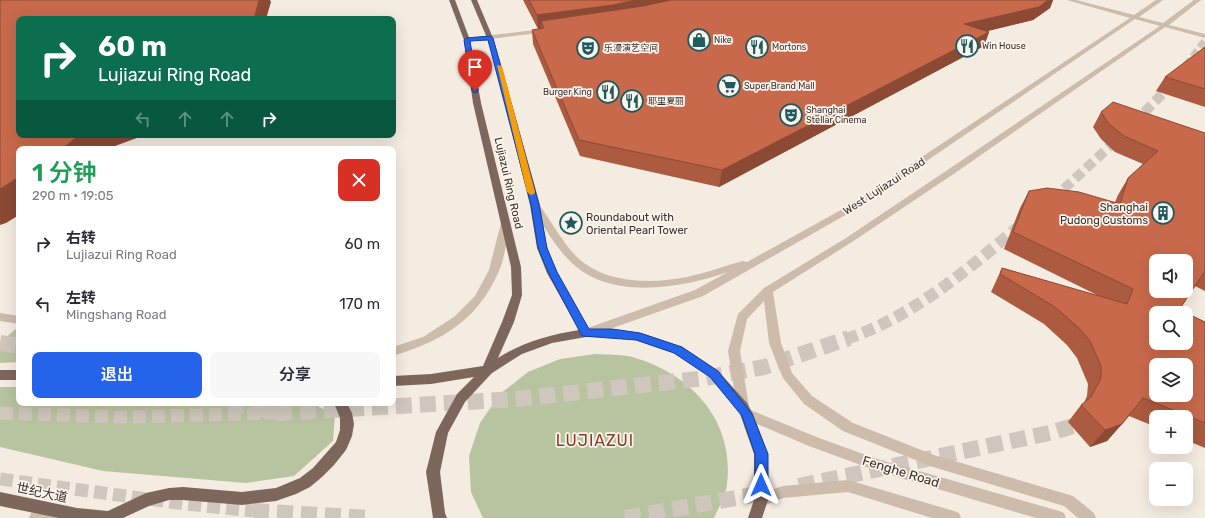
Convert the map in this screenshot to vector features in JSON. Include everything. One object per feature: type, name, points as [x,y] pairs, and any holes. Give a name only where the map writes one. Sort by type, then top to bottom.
[{"type":"main road","name":"Lujiazui Ring Road","points":[[452,0],[466,40],[477,104],[516,266],[517,295],[508,322],[492,357],[488,370]]},
{"type":"main road","name":"Lujiazui Ring Road","points":[[474,0],[490,38],[535,205],[542,248],[552,272],[586,333]]},
{"type":"main road","points":[[440,518],[438,514],[433,472],[442,432],[461,398],[488,370],[518,351],[551,339],[586,333],[612,333],[637,336],[678,350],[714,374],[745,410],[762,454],[761,500],[755,518]]},
{"type":"main road","points":[[396,381],[432,379],[488,370]]},
{"type":"main road","points":[[0,375],[16,375]]},
{"type":"main road","points":[[115,518],[142,502],[168,494],[244,498],[271,496],[297,488],[317,475],[343,444],[347,429],[347,416],[342,406]]},
{"type":"main road","name":"世纪大道","points":[[0,499],[77,515],[115,518]]},
{"type":"street","points":[[1070,0],[1205,36]]},
{"type":"street","name":"West Lujiazui Road","points":[[586,333],[699,293],[853,207],[1160,0]]},
{"type":"street","points":[[745,410],[734,351],[742,317],[768,291],[861,232],[1164,25],[1198,0]]},
{"type":"street","points":[[466,40],[552,30]]},
{"type":"street","points":[[535,205],[568,253],[581,265],[596,276],[626,283],[660,284],[701,278],[768,255]]},
{"type":"street","points":[[396,351],[427,340],[458,320],[479,298],[494,270],[506,223]]},
{"type":"street","points":[[768,291],[776,343],[787,375],[808,400],[848,427],[933,461],[1068,501],[1089,518]]},
{"type":"street","points":[[0,317],[16,320]]},
{"type":"street","name":"Fenghe Road","points":[[745,410],[814,442],[878,465],[1059,518]]},
{"type":"street","points":[[761,500],[783,492],[848,486],[954,518]]},
{"type":"street","points":[[36,518],[77,515]]},
{"type":"green space","points":[[16,329],[16,362],[0,363],[0,343]]},
{"type":"green space","points":[[595,354],[628,356],[653,364],[690,387],[704,402],[716,420],[724,439],[728,461],[727,484],[722,501],[714,518],[483,518],[471,492],[469,456],[480,423],[500,394],[528,372],[560,359]]},
{"type":"green space","points":[[0,387],[16,387],[16,406],[318,406],[335,415],[333,441],[294,476],[246,483],[103,471],[0,447]]},
{"type":"building","points":[[0,0],[259,0],[255,16],[16,16],[16,138],[75,138],[66,146],[16,146],[16,179],[0,189]]},
{"type":"building","points":[[529,0],[636,0],[613,5],[537,15]]},
{"type":"building","name":"Super Brand Mall","points":[[671,0],[1048,0],[1039,7],[964,24],[989,32],[722,170],[579,140],[532,30],[544,28],[541,21],[643,6]]},
{"type":"building","points":[[1205,47],[1205,89],[1165,77]]},
{"type":"building","points":[[1113,102],[1205,133],[1205,271],[1193,289],[1193,254],[1149,254],[1149,298],[1187,298],[1182,306],[1149,306],[1149,350],[1193,350],[1193,316],[1205,322],[1205,423],[1193,418],[1193,410],[1173,410],[1153,402],[1193,402],[1193,358],[1149,358],[1149,400],[1143,398],[1122,424],[1105,430],[1081,405],[1091,397],[1101,378],[1101,366],[1090,341],[1079,328],[1055,307],[1000,274],[1002,268],[1127,304],[1133,289],[1013,232],[1029,191],[1047,188],[1079,192],[1120,204],[1128,178],[1158,151],[1124,136],[1109,124],[1101,112]]},
{"type":"tunnel","points":[[1186,66],[1205,41]]},
{"type":"tunnel","points":[[1169,87],[1174,82]]},
{"type":"tunnel","points":[[1134,123],[1169,87]]},
{"type":"tunnel","points":[[1053,199],[1121,136]]},
{"type":"tunnel","points":[[1050,201],[1054,198]]},
{"type":"tunnel","points":[[846,339],[871,330],[917,305],[981,258],[1022,224]]},
{"type":"tunnel","points":[[244,406],[280,413],[517,399],[706,378],[764,367],[849,338]]},
{"type":"tunnel","points":[[0,343],[16,346]]},
{"type":"tunnel","points":[[0,413],[123,417],[280,413]]},
{"type":"tunnel","points":[[799,486],[1054,432],[1088,421]]},
{"type":"tunnel","points":[[0,479],[177,503],[253,511]]},
{"type":"tunnel","points":[[625,518],[769,492]]},
{"type":"tunnel","points":[[253,511],[370,518]]},
{"type":"slow traffic","points":[[499,66],[531,192]]},
{"type":"place","name":"Nike","points":[[699,40]]},
{"type":"place","name":"Win House","points":[[967,46]]},
{"type":"place","name":"Mortons","points":[[757,47]]},
{"type":"place","name":"乐漫演艺空间","points":[[588,48]]},
{"type":"place","name":"Super Brand Mall","points":[[729,86]]},
{"type":"place","name":"Burger King","points":[[608,92]]},
{"type":"place","name":"耶里夏丽","points":[[632,101]]},
{"type":"place","name":"Shanghai Stellar Cinema","points":[[791,115]]},
{"type":"place","name":"Shanghai Pudong Customs","points":[[1163,213]]},
{"type":"place","name":"Roundabout with Oriental Pearl Tower","points":[[571,223]]},
{"type":"district","name":"LUJIAZUI","points":[[595,440]]},
{"type":"route","points":[[475,91],[466,40],[490,38],[535,205],[542,248],[552,272],[586,333],[612,333],[637,336],[678,350],[714,374],[747,414],[762,454],[761,485]]}]
